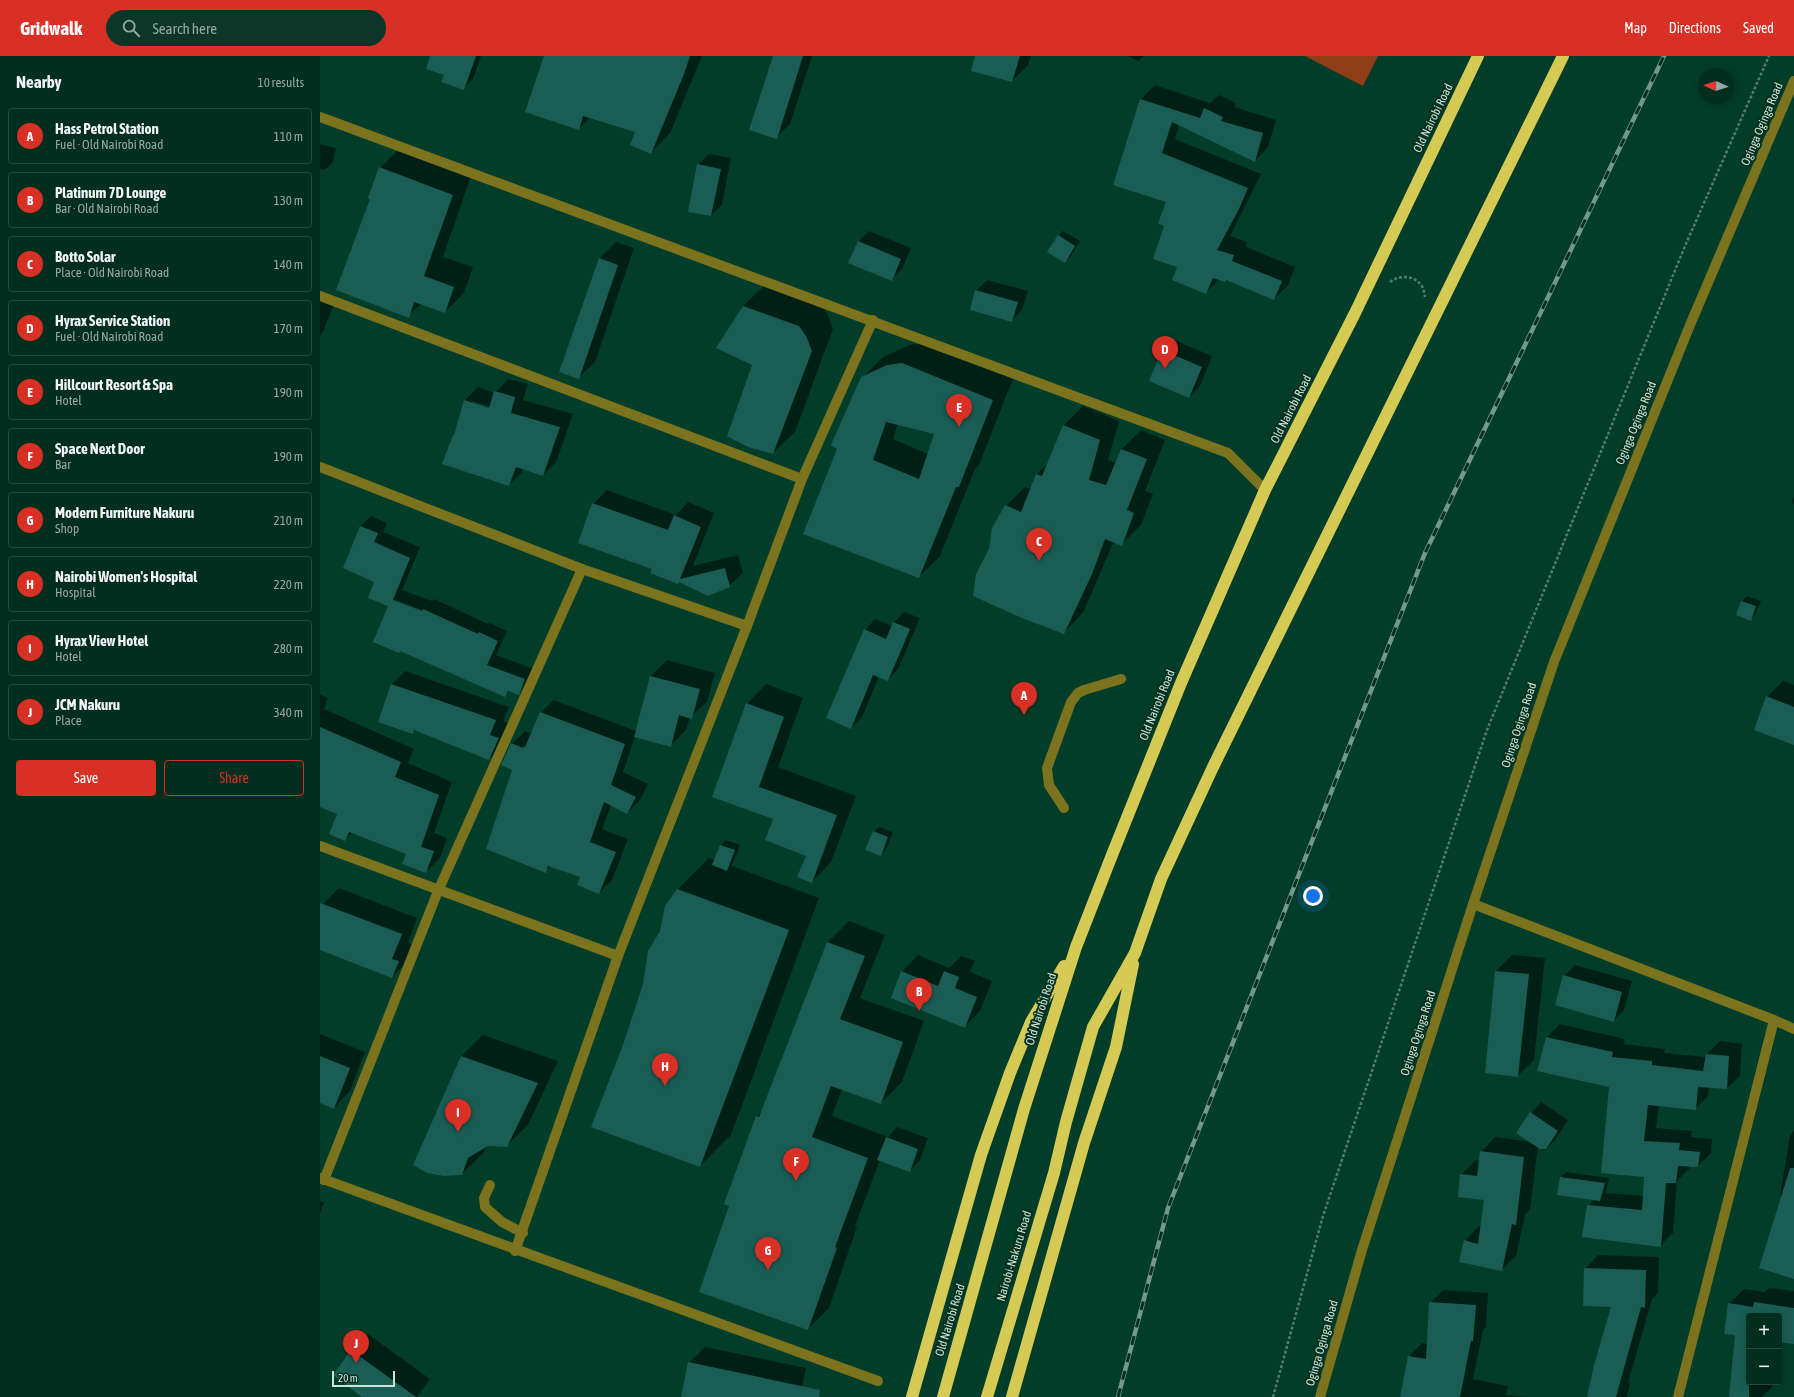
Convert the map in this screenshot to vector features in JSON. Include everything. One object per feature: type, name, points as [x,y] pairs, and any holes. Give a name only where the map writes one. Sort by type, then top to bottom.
[{"type":"highway","name":"Old Nairobi Road","points":[[943,1397],[1024,1109],[1076,947],[1181,683],[1265,490],[1355,313],[1478,56]]},
{"type":"highway","points":[[1012,1397],[1084,1143],[1116,1047],[1135,953],[1161,879],[1213,767],[1563,56]]},
{"type":"highway","points":[[912,1397],[981,1155],[1010,1072],[1031,1022],[1076,947]]},
{"type":"highway","name":"Nairobi-Nakuru Road","points":[[987,1397],[1054,1173],[1066,1122],[1093,1027],[1135,953]]},
{"type":"street","name":"Oginga Oginga Road","points":[[1320,1397],[1362,1250],[1473,904],[1554,662],[1690,325],[1794,81]]},
{"type":"street","points":[[320,117],[1228,453],[1265,490]]},
{"type":"street","points":[[320,296],[802,479]]},
{"type":"street","points":[[515,1251],[618,956],[747,626],[802,479],[872,320]]},
{"type":"street","points":[[320,467],[582,569],[747,626]]},
{"type":"street","points":[[582,569],[438,891],[322,1179],[515,1251],[878,1381]]},
{"type":"street","points":[[1064,808],[1049,785],[1047,768],[1071,702],[1078,693],[1084,690],[1121,679]]},
{"type":"street","points":[[320,846],[438,891],[618,956]]},
{"type":"street","points":[[1473,904],[1794,1029]]},
{"type":"street","points":[[1678,1397],[1774,1020]]},
{"type":"street","points":[[490,1185],[484,1198],[485,1207],[502,1222],[522,1233]]},
{"type":"path","points":[[1273,1397],[1322,1216],[1487,730],[1684,246],[1769,56]]},
{"type":"path","points":[[1388,283],[1394,279],[1408,277],[1416,280],[1422,286],[1425,298]]},
{"type":"shaded area","points":[[1305,56],[1378,56],[1363,86]]},
{"type":"building","points":[[430,56],[476,56],[464,90],[441,82],[444,75],[426,69]]},
{"type":"building","points":[[544,56],[690,56],[651,154],[630,145],[635,132],[583,116],[579,130],[525,112]]},
{"type":"building","points":[[773,56],[803,56],[777,139],[749,130]]},
{"type":"building","points":[[975,56],[1020,56],[1012,82],[971,71]]},
{"type":"building","points":[[1140,99],[1200,118],[1204,108],[1223,117],[1221,121],[1263,133],[1255,162],[1172,122],[1162,153],[1248,188],[1239,209],[1217,250],[1234,255],[1232,261],[1282,281],[1274,300],[1226,280],[1225,282],[1213,278],[1206,294],[1172,280],[1177,267],[1153,259],[1164,226],[1158,223],[1166,202],[1113,185]]},
{"type":"building","points":[[697,164],[721,169],[711,216],[688,212]]},
{"type":"building","points":[[379,167],[453,195],[424,276],[454,287],[445,313],[414,302],[409,318],[336,290],[370,199],[368,198]]},
{"type":"building","points":[[1058,235],[1075,246],[1065,263],[1047,252]]},
{"type":"building","points":[[858,241],[901,259],[892,281],[848,263]]},
{"type":"building","points":[[599,258],[618,265],[579,379],[559,372]]},
{"type":"building","points":[[975,290],[1018,302],[1012,322],[970,310]]},
{"type":"building","points":[[743,306],[799,326],[806,336],[812,351],[773,454],[748,447],[727,436],[752,365],[716,348]]},
{"type":"building","points":[[1162,350],[1202,367],[1189,398],[1149,381]]},
{"type":"building","points":[[902,363],[993,400],[959,487],[956,487],[919,578],[803,534],[837,449],[831,445],[861,377],[887,365]],"holes":[[[886,422],[934,434],[919,479],[873,460]]]},
{"type":"building","points":[[494,391],[515,397],[511,413],[560,427],[543,476],[516,467],[509,486],[442,464],[454,435],[464,400],[489,408]]},
{"type":"building","points":[[1063,425],[1100,440],[1089,480],[1106,485],[1121,449],[1147,459],[1127,510],[1134,513],[1122,546],[1105,539],[1092,574],[1064,634],[1022,618],[973,596],[976,574],[989,549],[992,528],[1005,505],[1021,512],[1036,474],[1042,476]]},
{"type":"building","points":[[592,503],[668,530],[674,515],[701,527],[680,579],[725,568],[730,587],[708,596],[679,582],[678,584],[650,573],[652,569],[578,543]]},
{"type":"building","points":[[360,526],[378,533],[374,542],[410,558],[393,600],[422,611],[423,609],[478,634],[479,632],[498,641],[487,665],[525,679],[519,695],[508,691],[505,697],[400,651],[399,653],[373,642],[388,606],[368,598],[374,582],[343,568]]},
{"type":"building","points":[[1741,601],[1756,606],[1751,621],[1736,615]]},
{"type":"building","points":[[893,622],[910,629],[888,681],[873,675],[851,729],[826,718],[864,629],[886,639]]},
{"type":"building","points":[[650,676],[700,689],[692,719],[679,715],[671,747],[634,737]]},
{"type":"building","points":[[391,684],[496,720],[490,735],[499,738],[489,760],[414,730],[413,734],[378,722]]},
{"type":"building","points":[[1766,696],[1794,707],[1794,745],[1754,730]]},
{"type":"building","points":[[746,703],[784,717],[759,787],[837,815],[812,883],[797,877],[806,856],[765,840],[773,819],[712,797]]},
{"type":"building","points":[[540,712],[625,744],[611,785],[636,797],[627,814],[604,802],[590,842],[616,852],[599,894],[577,885],[580,877],[548,866],[546,873],[486,849],[512,770],[501,765],[511,743],[523,748],[523,746],[525,747]]},
{"type":"building","points":[[320,727],[401,762],[395,777],[439,795],[421,847],[434,851],[426,873],[402,864],[406,854],[349,832],[345,841],[329,834],[337,814],[320,807]]},
{"type":"building","points":[[873,831],[888,837],[881,856],[865,850]]},
{"type":"building","points":[[720,845],[735,850],[727,871],[712,865]]},
{"type":"building","points":[[677,889],[789,930],[700,1167],[591,1127],[623,1045],[643,984],[648,951],[660,931],[665,906]]},
{"type":"building","points":[[320,903],[402,934],[392,959],[399,961],[392,978],[320,950]]},
{"type":"building","points":[[827,942],[865,956],[840,1019],[903,1042],[881,1104],[831,1086],[812,1137],[868,1158],[835,1247],[837,1248],[808,1330],[699,1292],[729,1206],[724,1204],[756,1116],[759,1117]]},
{"type":"building","points":[[901,971],[938,986],[944,971],[959,977],[955,988],[977,997],[965,1028],[891,998]]},
{"type":"building","points":[[1495,971],[1529,974],[1518,1077],[1485,1073]]},
{"type":"building","points":[[1563,975],[1622,992],[1614,1022],[1555,1005]]},
{"type":"building","points":[[1546,1037],[1613,1052],[1612,1057],[1652,1061],[1652,1065],[1703,1071],[1706,1054],[1729,1056],[1727,1089],[1698,1087],[1696,1110],[1648,1105],[1644,1141],[1680,1143],[1679,1150],[1700,1152],[1698,1167],[1678,1166],[1676,1183],[1666,1183],[1661,1247],[1582,1237],[1587,1205],[1642,1210],[1644,1177],[1601,1173],[1609,1087],[1537,1071]]},
{"type":"building","points":[[320,1056],[350,1068],[334,1109],[320,1103]]},
{"type":"building","points":[[461,1056],[538,1083],[507,1147],[488,1146],[468,1158],[462,1175],[444,1176],[427,1173],[413,1165]]},
{"type":"building","points":[[1530,1112],[1558,1131],[1546,1149],[1540,1149],[1516,1133]]},
{"type":"building","points":[[886,1137],[918,1149],[910,1172],[877,1160]]},
{"type":"building","points":[[1480,1151],[1524,1157],[1516,1225],[1512,1224],[1502,1271],[1459,1262],[1464,1240],[1478,1244],[1484,1200],[1458,1197],[1460,1174],[1477,1176]]},
{"type":"building","points":[[1790,1168],[1794,1168],[1794,1279],[1759,1268]]},
{"type":"building","points":[[1560,1177],[1605,1183],[1600,1201],[1557,1195]]},
{"type":"building","points":[[1584,1268],[1646,1270],[1645,1308],[1641,1307],[1616,1397],[1587,1397],[1594,1365],[1611,1307],[1583,1306]]},
{"type":"building","points":[[1429,1302],[1476,1305],[1473,1341],[1471,1341],[1460,1397],[1400,1397],[1408,1356],[1426,1359]]},
{"type":"building","points":[[1754,1302],[1794,1308],[1794,1344],[1782,1342],[1782,1313],[1746,1313],[1746,1385],[1749,1385],[1749,1397],[1729,1397],[1735,1335],[1724,1334],[1728,1303],[1753,1307]]},
{"type":"building","points":[[351,1350],[416,1397],[362,1397],[333,1375]]},
{"type":"building","points":[[688,1362],[820,1390],[819,1397],[681,1397]]},
{"type":"railway","points":[[1118,1397],[1168,1208],[1425,553],[1664,56]]},
{"type":"place","name":"Hyrax Service Station","points":[[1165,369]]},
{"type":"place","name":"Hillcourt Resort & Spa","points":[[959,427]]},
{"type":"place","name":"Botto Solar","points":[[1039,561]]},
{"type":"place","name":"Hass Petrol Station","points":[[1024,715]]},
{"type":"place","name":"Platinum 7D Lounge","points":[[919,1011]]},
{"type":"place","name":"Nairobi Women's Hospital","points":[[665,1086]]},
{"type":"place","name":"Hyrax View Hotel","points":[[458,1132]]},
{"type":"place","name":"Space Next Door","points":[[796,1181]]},
{"type":"place","name":"Modern Furniture Nakuru","points":[[768,1270]]},
{"type":"place","name":"JCM Nakuru","points":[[356,1363]]}]
